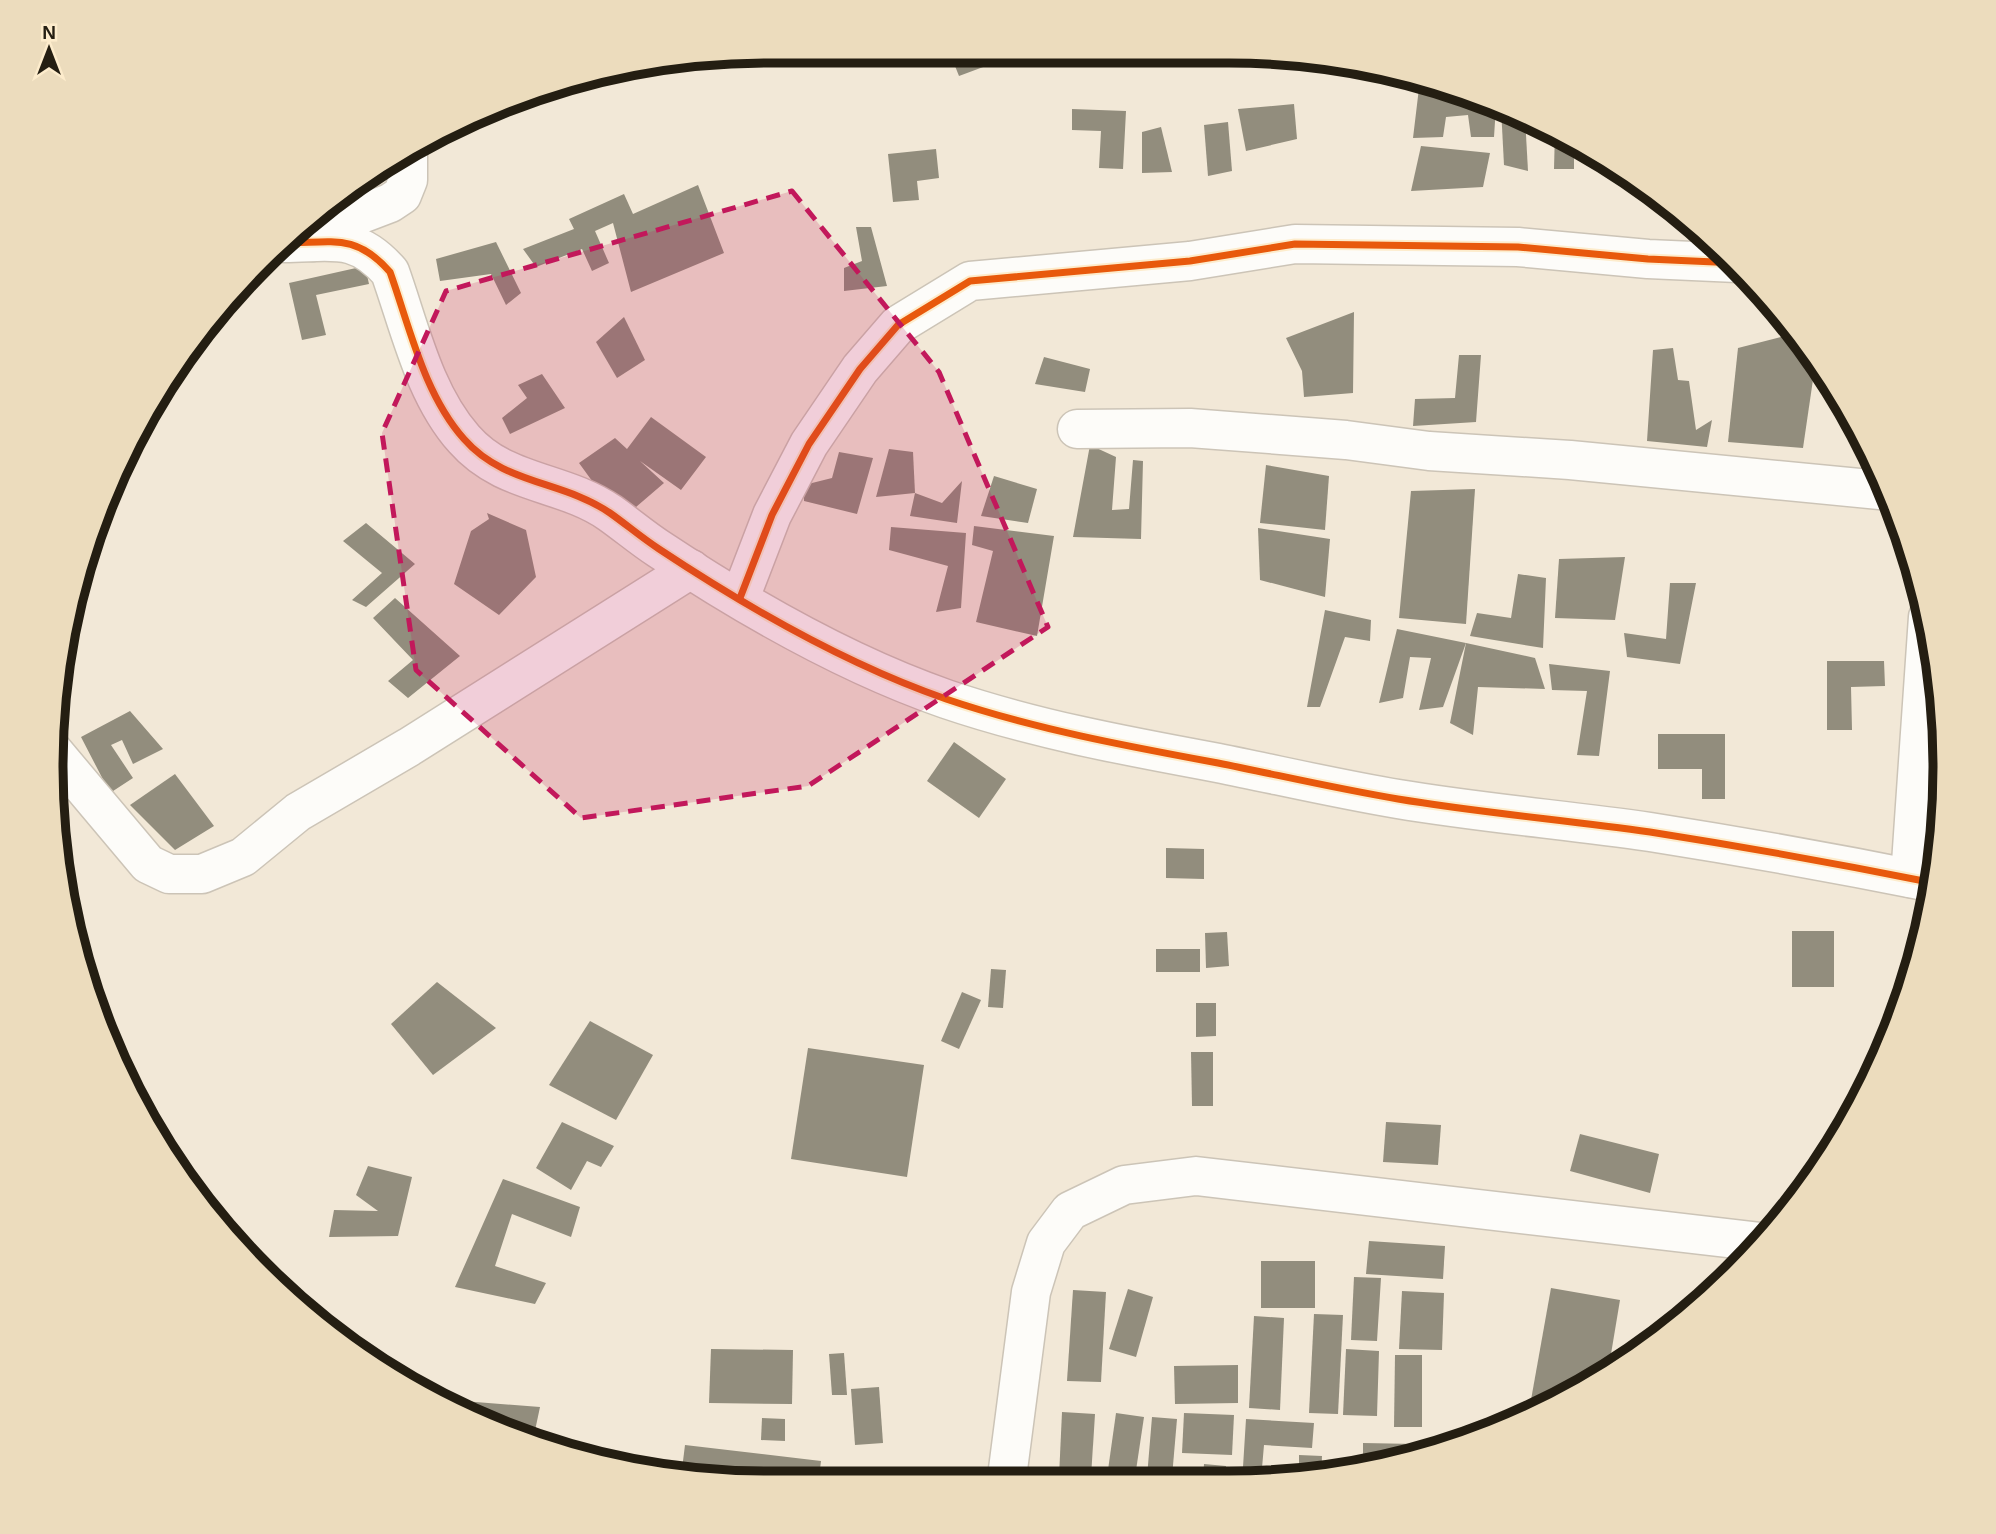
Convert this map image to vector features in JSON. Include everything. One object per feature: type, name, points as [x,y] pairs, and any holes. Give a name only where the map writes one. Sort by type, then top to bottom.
[{"type":"street","points":[[299,241],[390,203],[402,195],[408,180],[408,161]]},
{"type":"street","points":[[299,242],[323,240],[353,244],[376,257],[390,272],[432,389],[462,438],[483,458],[503,470],[555,486],[606,510],[657,548],[783,624],[867,666],[944,698],[1049,730],[1396,799],[1646,832],[1922,881],[1927,673]]},
{"type":"street","points":[[740,598],[772,515],[803,456],[860,369],[898,325],[970,281],[1190,261],[1295,244],[1518,247],[1648,259],[1720,262]]},
{"type":"street","points":[[1077,429],[1190,428],[1346,440],[1429,451],[1570,460],[1875,490]]},
{"type":"street","points":[[63,763],[148,864],[169,874],[202,874],[243,857],[298,813],[421,740],[691,569]]},
{"type":"street","points":[[1008,1471],[1031,1292],[1046,1242],[1070,1211],[1124,1185],[1196,1176],[1749,1241]]},
{"type":"highlighted area","points":[[792,191],[939,372],[1048,627],[808,786],[581,818],[416,670],[382,433],[446,291]]},
{"type":"building","points":[[954,63],[994,63],[959,76]]},
{"type":"building","points":[[1419,89],[1495,116],[1494,137],[1471,137],[1468,115],[1446,117],[1443,137],[1413,138]]},
{"type":"building","points":[[1294,104],[1297,139],[1246,151],[1238,109]]},
{"type":"building","points":[[1072,109],[1126,111],[1123,169],[1099,168],[1101,131],[1072,130]]},
{"type":"building","points":[[1502,119],[1526,130],[1528,171],[1504,165]]},
{"type":"building","points":[[1228,122],[1232,171],[1208,176],[1204,125]]},
{"type":"building","points":[[1161,127],[1172,172],[1142,173],[1142,132]]},
{"type":"building","points":[[1555,144],[1574,153],[1574,169],[1554,169]]},
{"type":"building","points":[[1421,146],[1490,153],[1483,187],[1411,191]]},
{"type":"building","points":[[936,149],[939,178],[917,181],[919,200],[893,202],[888,154]]},
{"type":"building","points":[[698,185],[724,253],[631,292],[613,223],[595,231],[609,263],[592,271],[582,249],[536,267],[523,249],[574,229],[569,219],[624,194],[633,214]]},
{"type":"building","points":[[856,227],[871,227],[887,286],[844,291],[844,268],[862,261]]},
{"type":"building","points":[[496,242],[521,293],[506,305],[491,274],[440,281],[436,259]]},
{"type":"building","points":[[365,266],[369,284],[316,295],[326,335],[302,340],[289,283]]},
{"type":"building","points":[[1354,312],[1353,393],[1304,397],[1302,371],[1286,338]]},
{"type":"building","points":[[624,317],[645,360],[617,378],[596,342]]},
{"type":"building","points":[[1786,336],[1814,375],[1803,448],[1728,442],[1738,348]]},
{"type":"building","points":[[1673,348],[1678,380],[1689,381],[1696,430],[1712,420],[1707,447],[1647,441],[1653,350]]},
{"type":"building","points":[[1459,355],[1481,355],[1476,422],[1413,426],[1415,399],[1455,398]]},
{"type":"building","points":[[1044,357],[1090,369],[1085,392],[1035,384]]},
{"type":"building","points":[[542,374],[565,408],[510,434],[502,418],[527,398],[518,385]]},
{"type":"building","points":[[651,417],[706,457],[681,490],[640,461],[664,483],[629,513],[611,507],[579,463],[615,438],[627,449]]},
{"type":"building","points":[[1090,445],[1116,457],[1112,510],[1129,509],[1133,460],[1143,461],[1141,539],[1073,537]]},
{"type":"building","points":[[889,449],[913,452],[915,493],[876,497]]},
{"type":"building","points":[[839,452],[873,458],[857,514],[804,501],[804,485],[832,478]]},
{"type":"building","points":[[1266,465],[1329,476],[1325,530],[1260,523]]},
{"type":"building","points":[[994,476],[1037,489],[1028,523],[981,516]]},
{"type":"building","points":[[962,481],[957,523],[910,516],[915,493],[942,503]]},
{"type":"building","points":[[1475,489],[1466,624],[1399,618],[1411,491]]},
{"type":"building","points":[[487,513],[526,530],[536,577],[499,615],[454,584],[471,531],[489,519]]},
{"type":"building","points":[[366,523],[415,564],[366,607],[352,600],[382,573],[343,541]]},
{"type":"building","points":[[974,526],[1054,536],[1037,636],[976,622],[993,551],[972,545]]},
{"type":"building","points":[[891,527],[966,533],[961,608],[936,612],[948,566],[889,550]]},
{"type":"building","points":[[1258,528],[1330,539],[1325,597],[1260,580]]},
{"type":"building","points":[[1625,557],[1615,620],[1555,618],[1559,559]]},
{"type":"building","points":[[1518,574],[1546,578],[1543,648],[1470,636],[1477,613],[1511,618]]},
{"type":"building","points":[[1670,583],[1696,583],[1680,664],[1627,657],[1624,633],[1666,639]]},
{"type":"building","points":[[395,598],[460,656],[408,698],[388,681],[413,660],[373,618]]},
{"type":"building","points":[[1325,610],[1371,620],[1370,641],[1345,637],[1320,707],[1307,707]]},
{"type":"building","points":[[1397,629],[1466,643],[1443,707],[1419,710],[1431,658],[1410,657],[1403,698],[1379,703]]},
{"type":"building","points":[[1466,643],[1535,658],[1545,689],[1478,687],[1473,735],[1450,723]]},
{"type":"building","points":[[1827,661],[1884,661],[1885,686],[1851,687],[1852,730],[1827,730]]},
{"type":"building","points":[[1549,664],[1610,671],[1599,756],[1577,755],[1587,691],[1552,690]]},
{"type":"building","points":[[130,711],[163,749],[133,764],[122,740],[111,745],[133,778],[110,793],[81,737]]},
{"type":"building","points":[[1658,734],[1725,734],[1725,799],[1702,799],[1702,769],[1658,769]]},
{"type":"building","points":[[954,742],[1006,779],[979,818],[927,781]]},
{"type":"building","points":[[175,774],[214,826],[175,850],[130,805]]},
{"type":"building","points":[[1166,848],[1204,849],[1204,879],[1166,878]]},
{"type":"building","points":[[1792,931],[1834,931],[1834,987],[1792,987]]},
{"type":"building","points":[[1227,932],[1229,966],[1206,968],[1205,933]]},
{"type":"building","points":[[1156,949],[1200,949],[1200,972],[1156,972]]},
{"type":"building","points":[[991,969],[1006,970],[1003,1008],[988,1007]]},
{"type":"building","points":[[437,982],[496,1028],[433,1075],[391,1024]]},
{"type":"building","points":[[962,992],[981,1000],[959,1049],[941,1041]]},
{"type":"building","points":[[1196,1003],[1216,1003],[1216,1036],[1196,1037]]},
{"type":"building","points":[[590,1021],[653,1055],[616,1120],[549,1085]]},
{"type":"building","points":[[808,1048],[924,1065],[907,1177],[791,1159]]},
{"type":"building","points":[[1191,1052],[1213,1052],[1213,1106],[1192,1106]]},
{"type":"building","points":[[562,1122],[614,1146],[601,1167],[587,1161],[571,1190],[536,1168]]},
{"type":"building","points":[[1386,1122],[1441,1125],[1438,1165],[1383,1162]]},
{"type":"building","points":[[1580,1134],[1659,1154],[1650,1193],[1570,1171]]},
{"type":"building","points":[[368,1166],[412,1177],[398,1236],[329,1237],[334,1210],[378,1211],[356,1195]]},
{"type":"building","points":[[503,1179],[580,1207],[571,1237],[512,1214],[495,1266],[546,1283],[535,1304],[455,1287]]},
{"type":"building","points":[[1369,1241],[1445,1246],[1443,1279],[1366,1274]]},
{"type":"building","points":[[1261,1261],[1315,1261],[1315,1308],[1261,1308]]},
{"type":"building","points":[[1354,1277],[1381,1278],[1377,1341],[1351,1340]]},
{"type":"building","points":[[1551,1288],[1620,1300],[1610,1358],[1581,1377],[1531,1402]]},
{"type":"building","points":[[1128,1289],[1153,1297],[1136,1357],[1109,1349]]},
{"type":"building","points":[[1073,1290],[1106,1292],[1101,1382],[1067,1381]]},
{"type":"building","points":[[1402,1291],[1444,1293],[1442,1350],[1399,1349]]},
{"type":"building","points":[[1314,1314],[1343,1315],[1338,1414],[1309,1413]]},
{"type":"building","points":[[1254,1316],[1284,1318],[1280,1410],[1249,1408]]},
{"type":"building","points":[[711,1349],[793,1350],[792,1404],[709,1403]]},
{"type":"building","points":[[1346,1349],[1379,1351],[1377,1416],[1343,1415]]},
{"type":"building","points":[[844,1353],[847,1395],[832,1395],[829,1354]]},
{"type":"building","points":[[1395,1355],[1422,1355],[1422,1427],[1394,1427]]},
{"type":"building","points":[[1238,1365],[1238,1403],[1175,1404],[1174,1366]]},
{"type":"building","points":[[879,1387],[883,1443],[855,1445],[851,1389]]},
{"type":"building","points":[[463,1401],[540,1407],[535,1432],[498,1417]]},
{"type":"building","points":[[1062,1412],[1095,1414],[1091,1471],[1059,1471]]},
{"type":"building","points":[[1116,1413],[1144,1417],[1136,1471],[1108,1471]]},
{"type":"building","points":[[1184,1413],[1234,1415],[1232,1455],[1182,1453]]},
{"type":"building","points":[[1152,1417],[1177,1419],[1173,1471],[1148,1471]]},
{"type":"building","points":[[762,1418],[785,1419],[785,1441],[761,1440]]},
{"type":"building","points":[[1246,1419],[1314,1423],[1312,1448],[1264,1445],[1262,1468],[1243,1467]]},
{"type":"building","points":[[1363,1443],[1416,1444],[1411,1447],[1363,1458]]},
{"type":"building","points":[[685,1445],[821,1461],[820,1471],[682,1466]]},
{"type":"building","points":[[1299,1455],[1322,1456],[1322,1465],[1299,1467]]},
{"type":"building","points":[[1204,1464],[1226,1466],[1226,1471],[1203,1471]]},
{"type":"building","points":[[856,1467],[881,1471],[855,1471]]},
{"type":"cycle path","points":[[298,243],[353,245],[377,259],[390,272],[420,360],[438,402],[464,439],[480,454],[515,474],[592,502],[653,545],[762,613],[834,652],[908,685],[979,710],[1046,728],[1353,791],[1650,832],[1923,881]]},
{"type":"cycle path","points":[[740,598],[772,515],[809,444],[860,369],[898,325],[970,281],[1190,261],[1295,244],[1518,247],[1648,259],[1720,262]]}]
